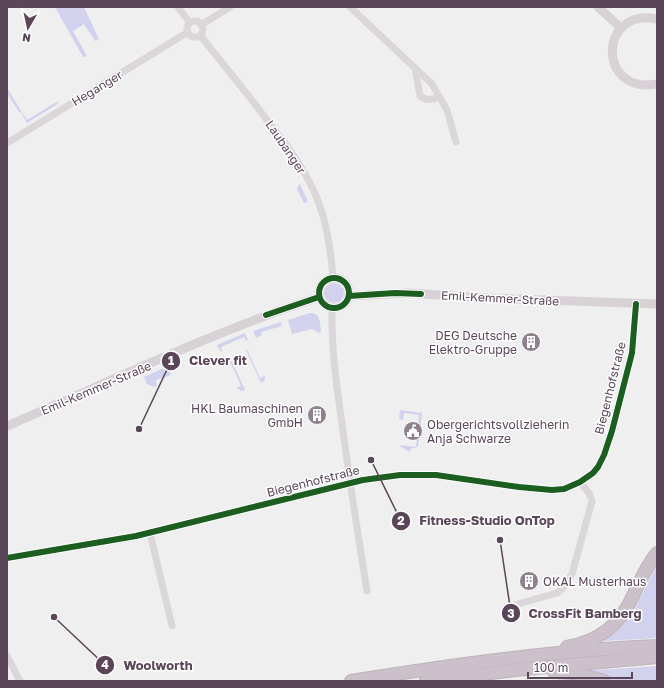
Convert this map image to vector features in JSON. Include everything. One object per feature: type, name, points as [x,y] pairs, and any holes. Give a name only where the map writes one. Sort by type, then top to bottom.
[{"type":"highway","points":[[523,664],[551,650],[574,646],[604,634],[625,612],[643,574],[657,553]]},
{"type":"highway","points":[[426,681],[587,651],[657,646]]},
{"type":"highway","points":[[351,681],[423,670],[657,658]]},
{"type":"highway","points":[[523,664],[574,673],[604,681]]},
{"type":"street","points":[[178,7],[190,23]]},
{"type":"street","points":[[201,24],[230,7]]},
{"type":"street","points":[[350,7],[432,84],[447,110],[456,142]]},
{"type":"street","points":[[598,7],[620,28]]},
{"type":"street","points":[[657,19],[648,17],[638,18],[628,22],[620,28],[612,46],[612,56],[618,70],[628,81],[637,85],[647,86],[657,84]]},
{"type":"street","points":[[197,21],[201,24],[203,29],[200,35],[191,36],[187,28],[190,23],[197,21]]},
{"type":"street","name":"Heganger","points":[[7,143],[188,32]]},
{"type":"street","name":"Laubanger","points":[[200,35],[280,135],[302,167],[319,205],[330,246],[333,278]]},
{"type":"street","points":[[415,68],[420,96],[423,99],[433,100],[439,97]]},
{"type":"street","points":[[333,278],[342,280],[348,288],[349,296],[346,302],[339,308],[332,308],[324,304],[319,297],[320,286],[327,279],[333,278]]},
{"type":"street","name":"Emil-Kemmer-Straße","points":[[349,296],[408,293],[486,298],[654,304]]},
{"type":"street","name":"Emil-Kemmer-Straße","points":[[7,426],[212,338],[275,312],[319,297]]},
{"type":"street","name":"Biegenhofstraße","points":[[7,558],[150,533],[350,484],[392,476],[449,476],[540,490],[564,489],[580,482],[593,473],[604,455],[612,432],[632,353],[636,304]]},
{"type":"street","name":"Biegenhofstraße","points":[[332,308],[333,356],[350,484],[367,591]]},
{"type":"street","points":[[508,607],[557,593],[569,581],[592,501],[589,493],[580,482]]},
{"type":"street","points":[[150,533],[172,626]]},
{"type":"street","points":[[7,656],[20,681]]},
{"type":"shaded area","points":[[55,7],[84,7],[99,39],[95,41],[84,24],[73,31],[87,56],[83,57]]},
{"type":"shaded area","points":[[7,88],[27,120],[58,101],[58,103],[27,123],[7,93]]},
{"type":"shaded area","points":[[300,184],[308,202],[304,203],[297,189]]},
{"type":"shaded area","points":[[334,283],[341,286],[344,293],[341,300],[334,303],[327,300],[324,293],[327,286]]},
{"type":"shaded area","points":[[314,313],[318,317],[321,332],[319,333],[312,329],[292,334],[288,320]]},
{"type":"shaded area","points":[[281,322],[282,326],[261,332],[262,335],[256,338],[253,331]]},
{"type":"shaded area","points":[[245,333],[248,340],[246,341],[244,337],[221,347],[221,352],[217,345]]},
{"type":"shaded area","points":[[247,349],[260,378],[265,376],[265,380],[261,383],[246,350]]},
{"type":"shaded area","points":[[228,357],[230,357],[245,390],[241,391],[236,388],[241,386]]},
{"type":"shaded area","points":[[168,366],[171,375],[156,380],[157,386],[154,387],[147,384],[144,377]]},
{"type":"shaded area","points":[[400,410],[422,413],[418,447],[416,447],[419,415],[404,413],[403,420],[399,419]]},
{"type":"shaded area","points":[[400,445],[416,447],[411,448],[410,452]]},
{"type":"shaded area","points":[[657,564],[657,638],[603,641],[620,628],[633,613]]},
{"type":"shaded area","points":[[657,666],[657,681],[617,681],[583,671]]},
{"type":"cycle path","points":[[334,278],[345,282],[349,293],[345,304],[334,308],[323,304],[319,293],[323,282],[334,278]]},
{"type":"cycle path","points":[[349,296],[395,293],[421,294]]},
{"type":"cycle path","points":[[266,315],[319,297]]},
{"type":"cycle path","points":[[7,558],[136,536],[363,480],[400,475],[436,475],[519,487],[552,490],[564,489],[580,482],[593,473],[604,455],[612,431],[632,353],[636,304]]},
{"type":"place","name":"DEG Deutsche Elektro-Gruppe","points":[[531,342]]},
{"type":"place","name":"HKL Baumaschinen GmbH","points":[[317,415]]},
{"type":"place","name":"Clever fit","points":[[139,429]]},
{"type":"place","name":"Obergerichtsvollzieherin Anja Schwarze","points":[[413,431]]},
{"type":"place","name":"Fitness-Studio OnTop","points":[[371,460]]},
{"type":"place","name":"CrossFit Bamberg","points":[[500,540]]},
{"type":"place","name":"OKAL Musterhaus","points":[[529,581]]},
{"type":"place","name":"Woolworth","points":[[54,617]]}]
